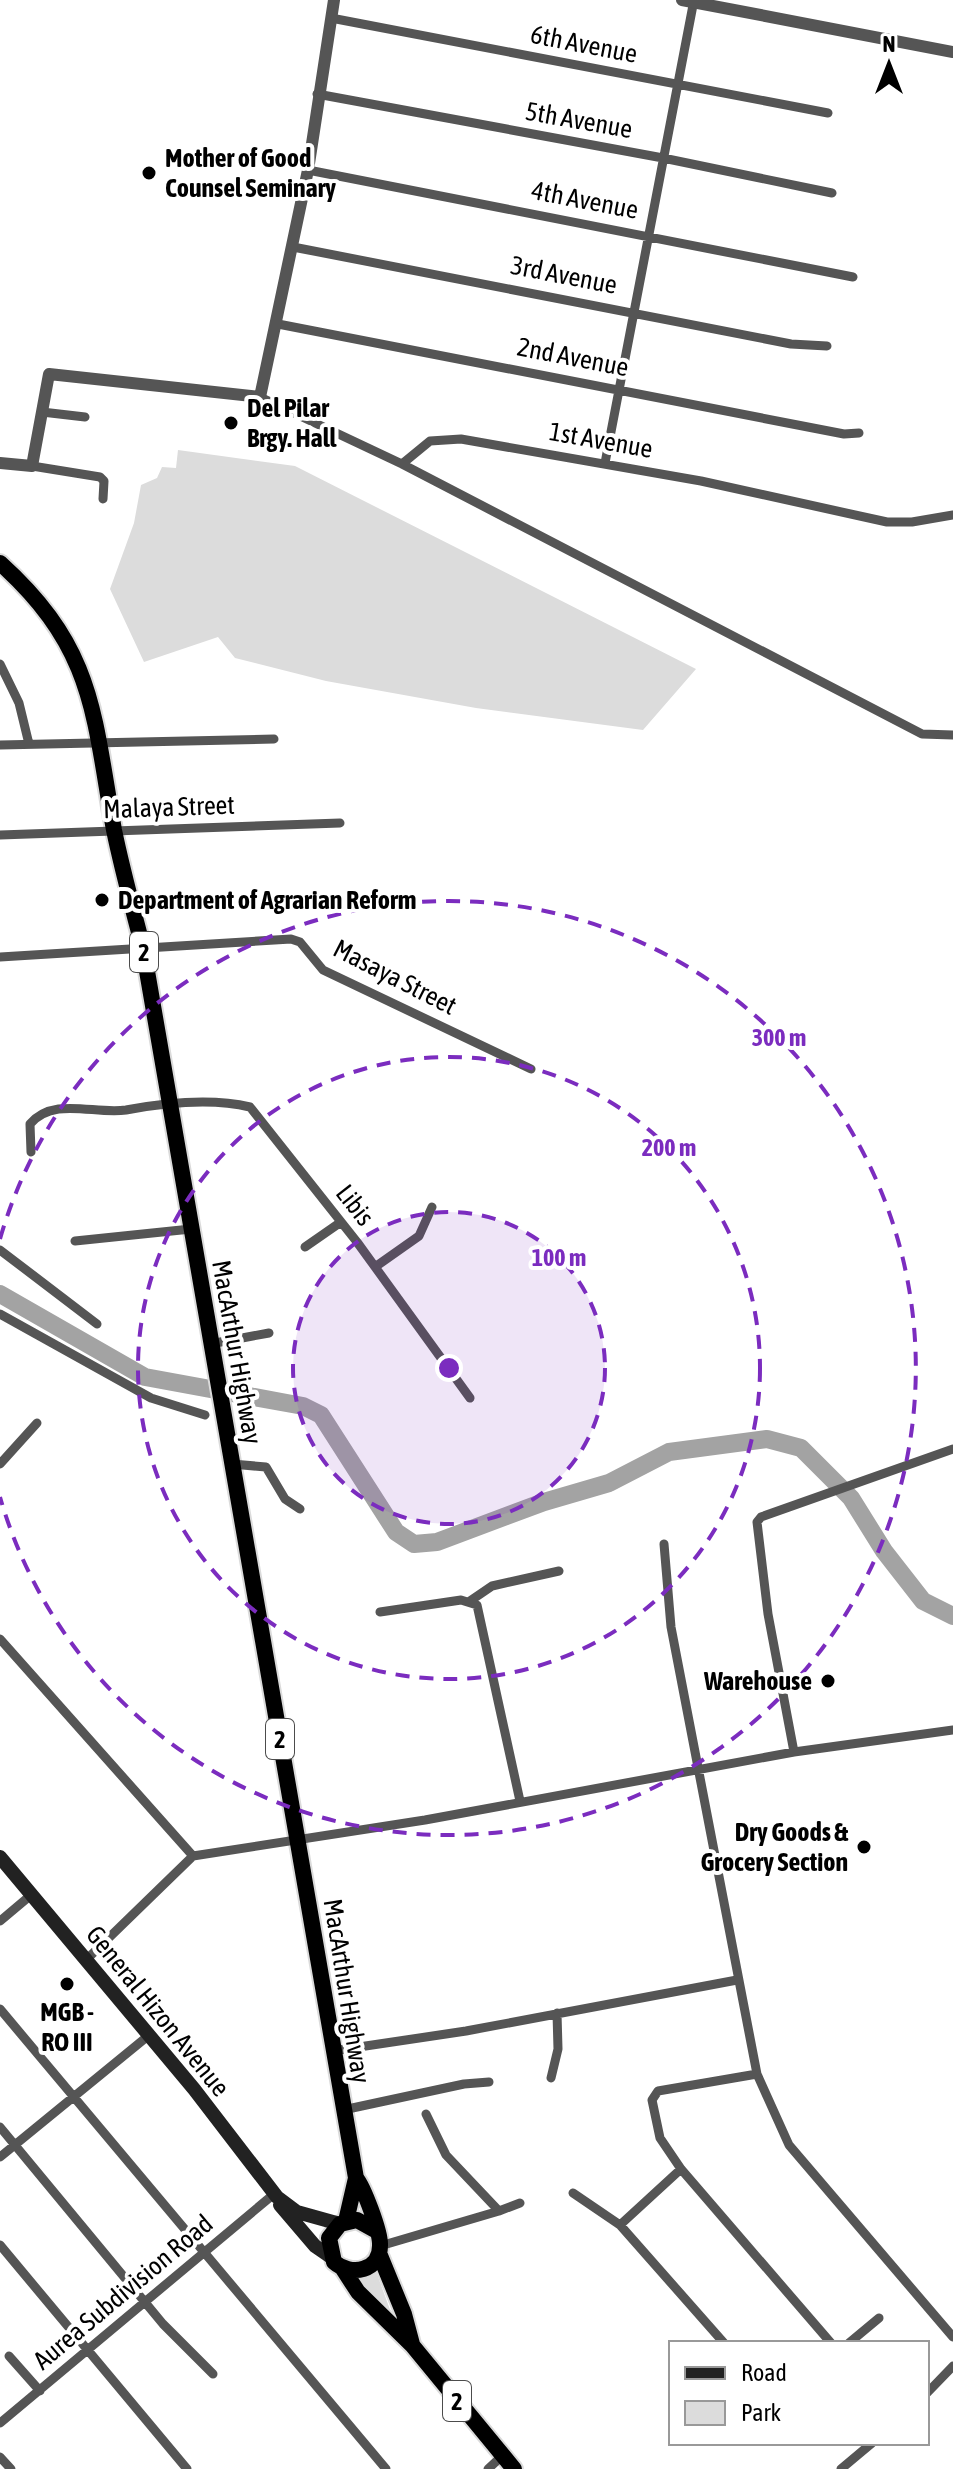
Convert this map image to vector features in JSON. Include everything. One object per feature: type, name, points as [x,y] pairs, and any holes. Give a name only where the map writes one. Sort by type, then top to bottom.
[{"type":"highway","name":"MacArthur Highway","points":[[0,563],[50,617],[83,673],[101,743],[115,831],[143,948],[259,1630],[299,1841],[342,2110],[356,2178],[365,2195],[412,2345]]},
{"type":"highway","name":"MacArthur Highway","points":[[356,2178],[343,2222],[329,2238],[337,2263],[358,2292],[412,2345],[508,2463]]},
{"type":"highway","points":[[337,2263],[365,2269],[378,2243],[364,2221],[343,2222]]},
{"type":"main road","name":"General Hizon Avenue","points":[[0,1857],[194,2089],[296,2225],[337,2263]]},
{"type":"main road","name":"General Hizon Avenue","points":[[275,2195],[297,2212],[343,2222]]},
{"type":"street","points":[[260,397],[278,324],[308,170],[317,94],[334,0]]},
{"type":"street","points":[[605,463],[677,85],[690,1],[953,52]]},
{"type":"street","name":"6th Avenue","points":[[331,18],[828,113]]},
{"type":"street","name":"5th Avenue","points":[[317,94],[663,158],[832,193]]},
{"type":"street","name":"4th Avenue","points":[[308,170],[853,277]]},
{"type":"street","name":"3rd Avenue","points":[[293,247],[791,344],[827,346]]},
{"type":"street","name":"2nd Avenue","points":[[278,324],[620,388],[844,434],[859,433]]},
{"type":"street","points":[[32,466],[49,374],[260,397],[402,464],[922,734],[953,735]]},
{"type":"street","points":[[42,412],[85,417]]},
{"type":"street","name":"1st Avenue","points":[[402,464],[430,441],[442,438],[605,463],[887,522],[912,522],[935,515],[953,515]]},
{"type":"street","points":[[0,463],[100,477],[104,481],[103,499]]},
{"type":"street","points":[[0,664],[19,703],[29,744]]},
{"type":"street","points":[[0,745],[274,739]]},
{"type":"street","name":"Malaya Street","points":[[0,835],[340,823]]},
{"type":"street","name":"Masaya Street","points":[[0,957],[291,939],[300,942],[323,970],[531,1069]]},
{"type":"street","name":"Libis","points":[[31,1152],[30,1124],[53,1111],[86,1107],[125,1110],[141,1105],[169,1104],[250,1107],[341,1222],[470,1398]]},
{"type":"street","points":[[375,1267],[419,1236],[432,1207]]},
{"type":"street","points":[[305,1247],[341,1222]]},
{"type":"street","points":[[75,1241],[191,1229]]},
{"type":"street","points":[[0,1250],[97,1324]]},
{"type":"street","points":[[0,1314],[151,1398],[205,1415]]},
{"type":"street","points":[[210,1344],[269,1333]]},
{"type":"street","points":[[0,1464],[37,1423]]},
{"type":"street","points":[[794,1752],[768,1614],[757,1522],[761,1517],[803,1499],[953,1449]]},
{"type":"street","points":[[232,1464],[266,1467],[285,1499],[300,1509]]},
{"type":"street","points":[[664,1544],[671,1627],[757,2074],[789,2145],[953,2337]]},
{"type":"street","points":[[380,1612],[420,1603],[470,1601],[492,1586],[559,1571]]},
{"type":"street","points":[[470,1601],[480,1612],[520,1801]]},
{"type":"street","points":[[0,1639],[193,1856]]},
{"type":"street","points":[[86,1960],[193,1856],[299,1841],[794,1752],[953,1730]]},
{"type":"street","points":[[0,1921],[31,1895]]},
{"type":"street","points":[[332,2051],[737,1980]]},
{"type":"street","points":[[0,2009],[386,2469]]},
{"type":"street","points":[[551,2078],[558,2049],[557,2013]]},
{"type":"street","points":[[0,2157],[148,2036]]},
{"type":"street","points":[[757,2074],[653,2094],[660,2138],[681,2169],[829,2341]]},
{"type":"street","points":[[342,2110],[464,2084],[489,2082]]},
{"type":"street","points":[[426,2114],[446,2155],[499,2211]]},
{"type":"street","points":[[0,2127],[144,2300],[213,2374]]},
{"type":"street","points":[[620,2225],[681,2169]]},
{"type":"street","points":[[573,2193],[620,2225],[722,2341]]},
{"type":"street","name":"Aurea Subdivision Road","points":[[0,2423],[89,2351],[144,2300],[275,2195]]},
{"type":"street","points":[[378,2243],[520,2203]]},
{"type":"street","points":[[0,2245],[187,2469]]},
{"type":"street","points":[[851,2341],[879,2318]]},
{"type":"street","points":[[9,2356],[40,2391]]},
{"type":"street","points":[[929,2391],[953,2366]]},
{"type":"street","points":[[841,2469],[870,2445]]},
{"type":"street","points":[[0,2457],[11,2469]]},
{"type":"street","points":[[488,2469],[508,2463]]},
{"type":"green space","points":[[178,450],[295,466],[696,669],[643,730],[476,708],[326,681],[235,658],[218,637],[144,662],[110,589],[134,523],[141,485],[157,478],[162,467],[176,468]]},
{"type":"green space","points":[[376,2271],[393,2318],[358,2280]]},
{"type":"waterway","points":[[0,1294],[145,1377],[303,1406],[321,1415],[396,1532],[414,1544],[437,1542],[544,1502],[609,1483],[669,1452],[767,1439],[801,1448],[851,1498],[884,1551],[923,1601],[953,1616]]},
{"type":"place","name":"Mother of Good Counsel Seminary","points":[[149,173]]},
{"type":"place","name":"Del Pilar Brgy. Hall","points":[[231,423]]},
{"type":"place","name":"Department of Agrarian Reform","points":[[102,900]]},
{"type":"place","name":"Warehouse","points":[[828,1681]]},
{"type":"place","name":"Dry Goods & Grocery Section","points":[[864,1847]]},
{"type":"place","name":"MGB - RO III","points":[[67,1984]]}]
